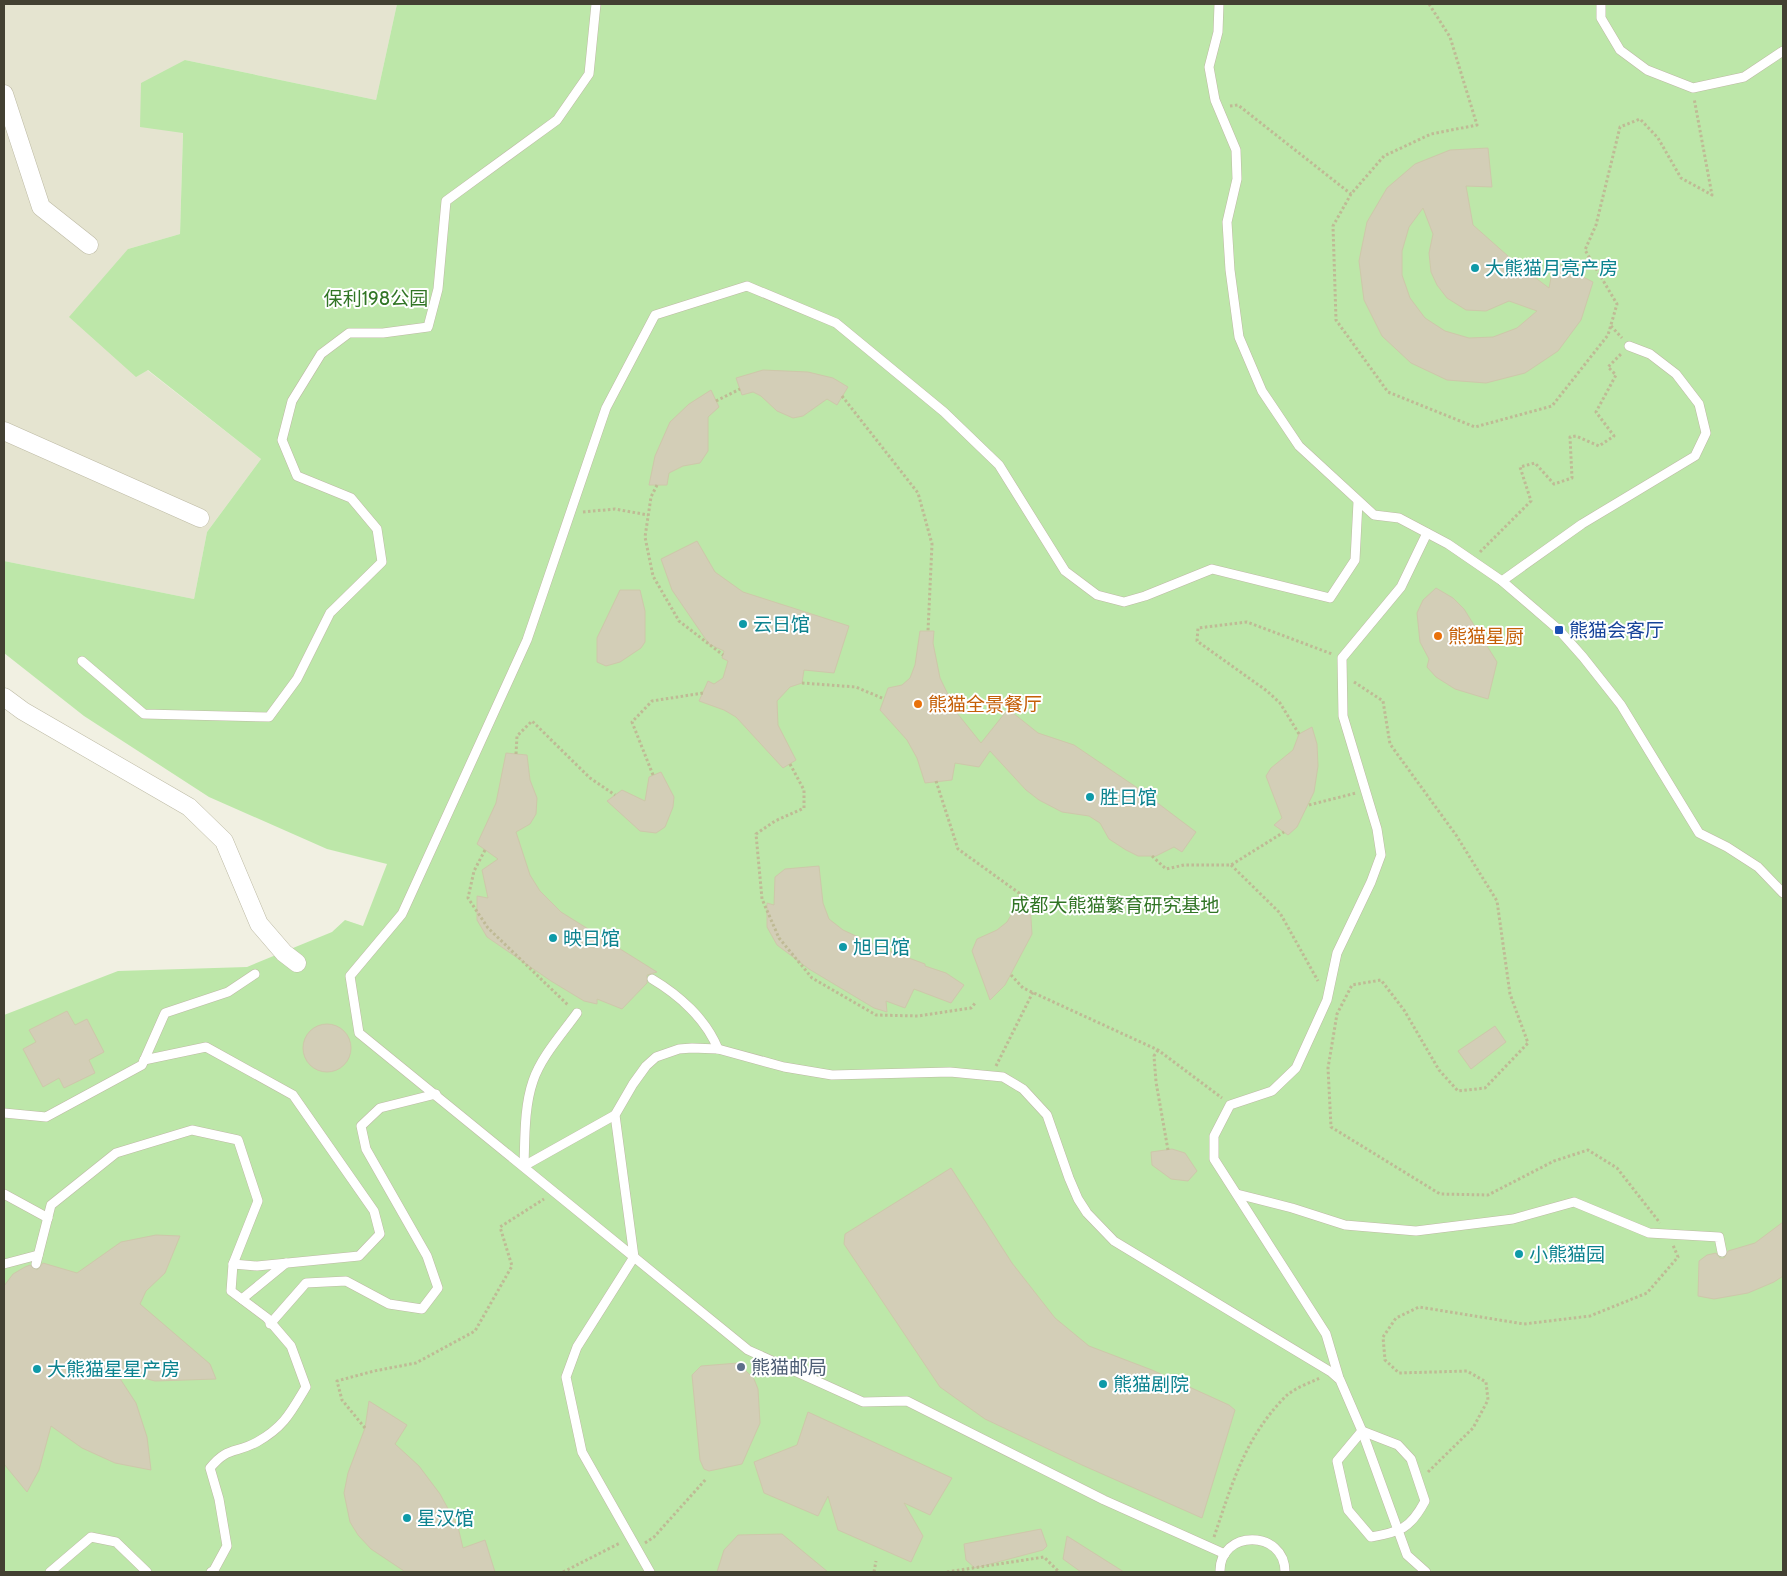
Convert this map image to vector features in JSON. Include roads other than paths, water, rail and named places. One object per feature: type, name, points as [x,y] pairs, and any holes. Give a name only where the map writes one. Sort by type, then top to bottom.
[{"type":"street","points":[[4,94],[40,207],[89,245]]},
{"type":"street","points":[[4,431],[200,518]]},
{"type":"street","points":[[4,697],[23,711],[189,807],[224,841],[259,924],[284,953],[298,963]]},
{"type":"lane","points":[[82,661],[144,714],[269,717],[298,679],[330,613],[382,562],[377,529],[351,498],[297,476],[282,440],[292,401],[321,354],[349,333],[383,333],[428,327],[438,289],[446,201],[557,120],[589,74],[596,4]]},
{"type":"lane","points":[[1219,4],[1218,32],[1209,67],[1218,108],[1236,150],[1237,179],[1227,222],[1230,270],[1239,337],[1262,391],[1299,446],[1374,515],[1399,518],[1472,560],[1502,581],[1559,630],[1621,705],[1699,833],[1727,847],[1758,867],[1783,892]]},
{"type":"lane","points":[[1601,4],[1601,18],[1620,50],[1647,70],[1693,88],[1744,77],[1783,51]]},
{"type":"lane","points":[[1225,1554],[1104,1500],[907,1401],[863,1402],[748,1350],[359,1033],[350,976],[402,914],[527,640],[606,408],[655,316],[747,286],[836,323],[944,412],[999,465],[1065,571],[1097,595],[1124,602],[1145,596],[1212,569],[1330,598],[1355,560],[1358,502]]},
{"type":"lane","points":[[1502,581],[1582,524],[1695,456],[1706,433],[1699,404],[1676,374],[1650,354],[1629,346]]},
{"type":"lane","points":[[1426,1572],[1407,1555],[1362,1431],[1340,1380],[1326,1334],[1214,1159],[1214,1136],[1230,1105],[1272,1091],[1296,1068],[1323,1008],[1337,953],[1372,882],[1381,855],[1377,828],[1343,716],[1342,658],[1401,586],[1427,533]]},
{"type":"lane","points":[[4,1113],[46,1117],[142,1065],[165,1012],[228,992],[255,974]]},
{"type":"lane","points":[[652,979],[668,989],[699,1018],[718,1049]]},
{"type":"lane","points":[[524,1166],[526,1120],[533,1080],[542,1063],[577,1013]]},
{"type":"lane","points":[[144,1060],[206,1047],[293,1095],[374,1211],[380,1234],[359,1256],[257,1266],[233,1264]]},
{"type":"lane","points":[[524,1166],[616,1115],[632,1084],[646,1066],[656,1057],[679,1049],[718,1049],[784,1067],[832,1075],[950,1072],[1003,1077],[1023,1089],[1047,1115],[1069,1178],[1087,1213],[1101,1230],[1114,1241],[1331,1372],[1340,1380]]},
{"type":"lane","points":[[270,1324],[306,1283],[346,1281],[389,1304],[422,1309],[438,1288],[427,1256],[366,1149],[361,1126],[380,1108],[436,1094]]},
{"type":"lane","points":[[616,1115],[634,1257],[577,1347],[566,1378],[582,1452],[650,1572]]},
{"type":"lane","points":[[4,1264],[37,1260],[51,1205],[116,1153],[192,1130],[238,1140],[258,1201],[233,1264],[231,1291],[267,1318],[270,1324],[291,1346],[306,1387],[284,1424],[256,1442],[221,1455],[210,1468],[219,1499],[227,1546],[214,1570],[210,1572]]},
{"type":"lane","points":[[4,1194],[48,1218]]},
{"type":"lane","points":[[1237,1194],[1292,1208],[1345,1225],[1416,1231],[1514,1219],[1574,1202],[1650,1233],[1718,1237],[1722,1252]]},
{"type":"lane","points":[[242,1299],[287,1263]]},
{"type":"lane","points":[[1362,1431],[1398,1445],[1411,1459],[1425,1501],[1415,1519],[1398,1532],[1371,1537],[1348,1510],[1337,1461],[1362,1431]]},
{"type":"lane","points":[[50,1572],[91,1537],[116,1542],[147,1572]]},
{"type":"lane","points":[[1220,1572],[1225,1554],[1238,1542],[1249,1539],[1259,1540],[1277,1550],[1283,1559],[1285,1572]]},
{"type":"place","name":"大熊猫月亮产房","points":[[1475,268]]},
{"type":"place","name":"云日馆","points":[[743,624]]},
{"type":"place","name":"熊猫会客厅","points":[[1559,630]]},
{"type":"place","name":"熊猫星厨","points":[[1438,636]]},
{"type":"place","name":"熊猫全景餐厅","points":[[918,704]]},
{"type":"place","name":"胜日馆","points":[[1090,797]]},
{"type":"place","name":"映日馆","points":[[553,938]]},
{"type":"place","name":"旭日馆","points":[[843,947]]},
{"type":"place","name":"小熊猫园","points":[[1519,1254]]},
{"type":"place","name":"熊猫邮局","points":[[741,1367]]},
{"type":"place","name":"大熊猫星星产房","points":[[37,1369]]},
{"type":"place","name":"熊猫剧院","points":[[1103,1384]]},
{"type":"place","name":"星汉馆","points":[[407,1518]]},
{"type":"park label","name":"保利198公园","points":[[376,298]]},
{"type":"park label","name":"成都大熊猫繁育研究基地","points":[[1115,905]]}]
